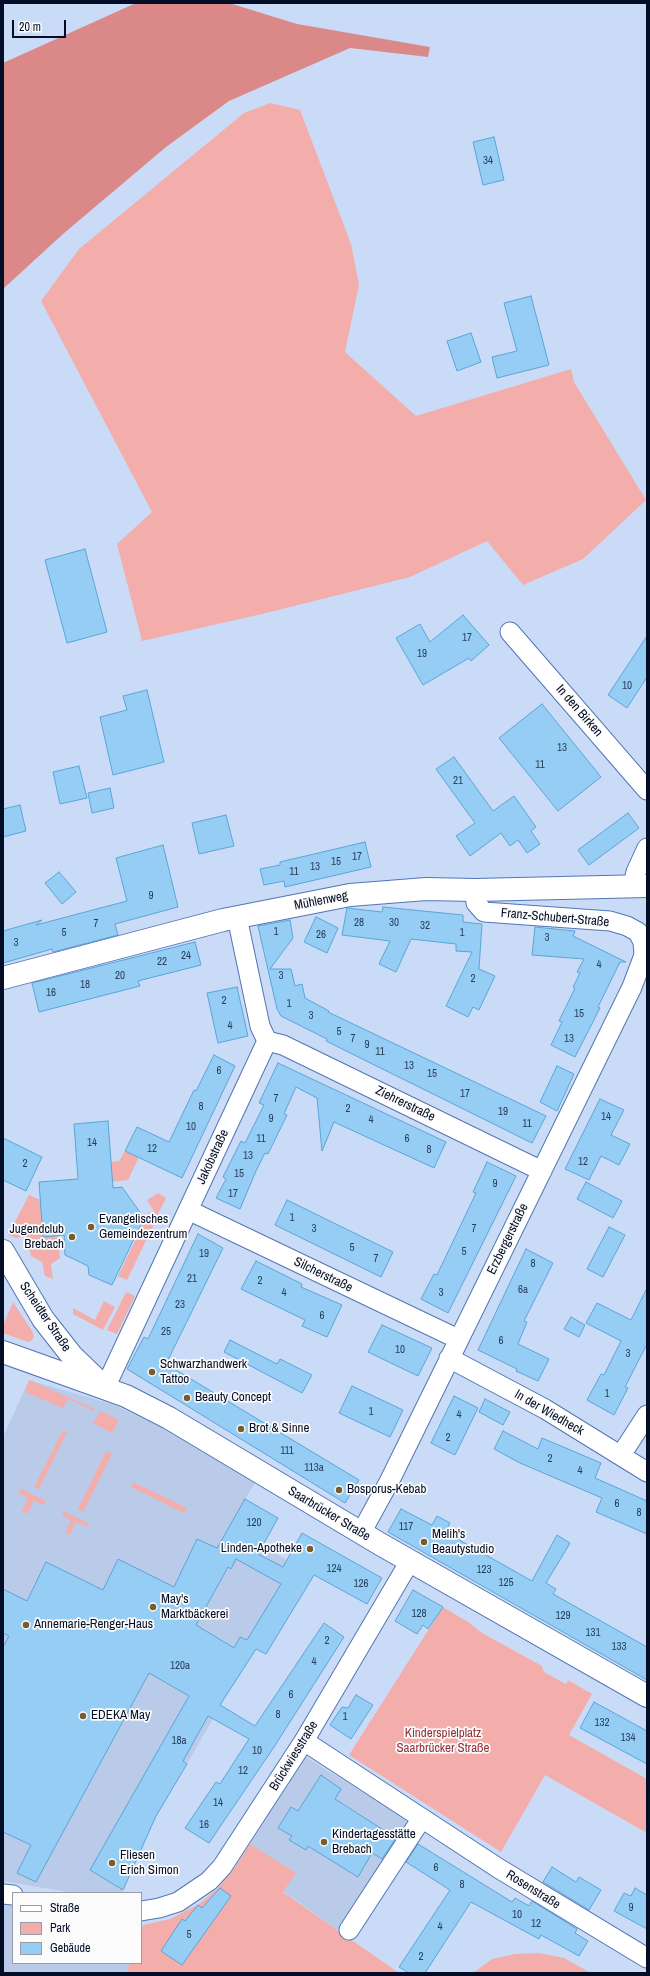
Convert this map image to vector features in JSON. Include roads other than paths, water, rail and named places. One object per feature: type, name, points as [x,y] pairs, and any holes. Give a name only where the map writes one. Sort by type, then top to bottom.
[{"type":"main road","name":"Mühlenweg","points":[[3,978],[237,917],[350,895],[426,889],[476,890],[640,886]]},
{"type":"main road","name":"Scheidter Straße","points":[[4,1258],[54,1334],[72,1356],[105,1388]]},
{"type":"main road","name":"Saarbrücker Straße","points":[[3,1352],[105,1388],[135,1400],[169,1418],[361,1533],[647,1696]]},
{"type":"street","name":"In den Birken","points":[[510,632],[647,790]]},
{"type":"street","points":[[640,886],[636,872],[647,848]]},
{"type":"street","name":"Franz-Schubert-Straße","points":[[476,890],[476,903],[484,912],[610,921],[627,926],[638,932],[643,942]]},
{"type":"street","points":[[237,917],[260,1026],[267,1041]]},
{"type":"street","name":"Erzbergerstraße","points":[[361,1533],[390,1480],[458,1339],[542,1171],[640,989],[644,956],[643,942]]},
{"type":"street","name":"Ziehrerstraße","points":[[267,1041],[283,1045],[542,1171]]},
{"type":"street","name":"Jakobstraße","points":[[105,1388],[144,1300],[267,1041]]},
{"type":"street","name":"Silcherstraße","points":[[188,1210],[458,1339]]},
{"type":"street","name":"In der Wiedheck","points":[[449,1358],[545,1409],[647,1472]]},
{"type":"street","points":[[621,1455],[647,1415]]},
{"type":"street","name":"Brückwiesstraße","points":[[144,1910],[178,1902],[209,1881],[222,1867],[304,1741],[410,1561]]},
{"type":"street","name":"Rosenstraße","points":[[304,1741],[542,1896],[647,1958]]},
{"type":"street","points":[[349,1930],[422,1818]]},
{"type":"place","name":"Evangelisches Gemeindezentrum","points":[[91,1227]]},
{"type":"place","name":"Jugendclub Brebach","points":[[72,1237]]},
{"type":"place","name":"Schwarzhandwerk Tattoo","points":[[152,1372]]},
{"type":"place","name":"Beauty Concept","points":[[187,1398]]},
{"type":"place","name":"Brot & Sinne","points":[[241,1429]]},
{"type":"place","name":"Bosporus-Kebab","points":[[339,1490]]},
{"type":"place","name":"Melih's Beautystudio","points":[[424,1542]]},
{"type":"place","name":"Linden-Apotheke","points":[[310,1549]]},
{"type":"place","name":"May's Marktbäckerei","points":[[153,1607]]},
{"type":"place","name":"Annemarie-Renger-Haus","points":[[26,1625]]},
{"type":"place","name":"EDEKA May","points":[[83,1716]]},
{"type":"place","name":"Kindertagesstätte Brebach","points":[[324,1842]]},
{"type":"place","name":"Fliesen Erich Simon","points":[[112,1863]]},
{"type":"park label","name":"Kinderspielplatz Saarbrücker Straße","points":[[443,1742]]}]
